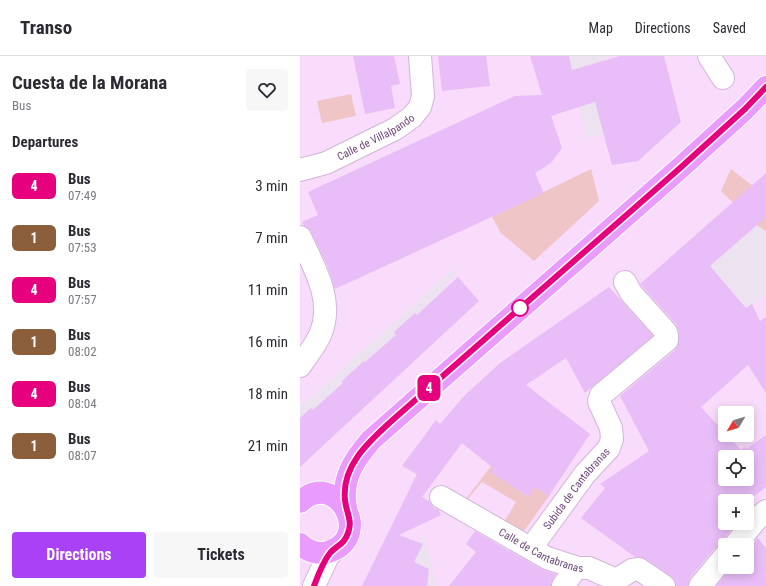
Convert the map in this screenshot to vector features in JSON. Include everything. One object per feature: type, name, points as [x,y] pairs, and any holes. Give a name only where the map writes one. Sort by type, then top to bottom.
[{"type":"highway","points":[[309,498],[334,481],[379,432],[679,169],[745,109],[766,87]]},
{"type":"highway","points":[[304,547],[321,553],[333,550],[340,546],[345,540],[349,532],[350,524],[344,494],[347,479],[357,457]]},
{"type":"highway","points":[[309,498],[327,494],[334,497],[346,508]]},
{"type":"street","name":"Calle de Villalpando","points":[[300,170],[318,166],[332,160],[395,129],[412,117],[420,107],[424,96],[420,56]]},
{"type":"street","points":[[709,56],[723,78]]},
{"type":"street","points":[[300,237],[320,280],[325,305],[324,321],[320,335],[300,366]]},
{"type":"street","name":"Subida de Cantabranas","points":[[530,548],[585,474],[610,446],[612,440],[611,428],[599,401],[601,395],[667,340],[668,336],[666,332],[631,293],[625,282]]},
{"type":"street","name":"Calle de Cantabranas","points":[[441,497],[547,558],[576,568],[589,568],[616,579],[632,570],[639,568],[664,586]]},
{"type":"street","points":[[743,538],[763,521]]},
{"type":"street","points":[[304,547],[312,555],[316,570],[314,585]]},
{"type":"street","points":[[314,585],[327,558],[333,550]]},
{"type":"street","points":[[700,586],[718,564]]},
{"type":"street","points":[[564,586],[576,568]]},
{"type":"shaded area","points":[[300,56],[766,56],[766,586],[300,586]]},
{"type":"shaded area","points":[[569,56],[608,56],[610,59],[586,66],[600,106],[597,111],[604,135],[586,138]]},
{"type":"shaded area","points":[[351,94],[356,116],[322,123],[317,101]]},
{"type":"shaded area","points":[[591,169],[599,201],[534,261],[501,233],[492,217]]},
{"type":"shaded area","points":[[731,169],[766,196],[766,231],[755,224],[721,191]]},
{"type":"shaded area","points":[[757,225],[766,231],[766,295],[742,311],[737,306],[742,302],[721,278],[700,295],[690,283]]},
{"type":"shaded area","points":[[452,269],[456,275],[445,285],[447,287],[417,315],[415,313],[394,332],[395,335],[342,380],[343,383],[313,410],[311,408],[300,418],[300,406]]},
{"type":"shaded area","points":[[491,466],[519,485],[518,490],[528,497],[534,487],[549,496],[524,531],[504,522],[516,502],[482,482],[466,501],[465,500]]},
{"type":"shaded area","points":[[423,533],[437,586],[403,586],[424,585],[430,570],[414,562],[423,544],[419,542]]},
{"type":"building","points":[[353,56],[394,56],[400,84],[391,86],[395,108],[365,114]]},
{"type":"building","points":[[438,56],[486,56],[490,86],[442,91]]},
{"type":"building","points":[[530,56],[569,56],[572,70],[620,56],[664,56],[681,122],[638,161],[612,165],[595,102],[551,116],[562,148],[551,163],[535,173],[544,193],[335,289],[328,267],[311,232],[302,222],[318,215],[308,192],[515,96],[542,95]]},
{"type":"building","points":[[766,173],[766,217],[710,266],[746,308],[752,304],[760,321],[766,317],[766,393],[748,365],[701,407],[718,425],[718,442],[734,442],[741,450],[745,447],[746,449],[766,435],[766,487],[754,496],[754,494],[718,494],[718,530],[731,530],[725,538],[718,538],[718,546],[715,548],[690,578],[688,586],[676,586],[675,580],[671,576],[646,559],[635,557],[581,518],[605,488],[600,484],[649,451],[620,396],[675,350],[678,345],[679,333],[676,324],[640,284]]},
{"type":"building","points":[[458,277],[479,301],[300,467],[300,418],[311,408],[313,410],[343,383],[342,381],[364,361],[365,362],[396,335],[394,332],[415,313],[417,315]]},
{"type":"building","points":[[609,287],[653,336],[585,393],[566,358],[526,385],[590,434],[549,496],[534,487],[529,497],[490,472],[493,468],[462,443],[422,497],[429,501],[434,508],[439,510],[441,515],[399,535],[423,544],[414,562],[429,569],[427,586],[362,586],[417,474],[402,466],[436,420],[440,424],[465,395],[500,363]]},
{"type":"building","points":[[475,531],[541,569],[556,574],[551,586],[449,586],[476,552],[466,544]]},
{"type":"building","points":[[758,538],[766,548],[766,586],[716,586],[726,574],[754,574],[754,542]]},
{"type":"bus line","name":"4","points":[[314,586],[327,558],[333,550],[340,546],[349,532],[350,524],[344,494],[345,486],[348,474],[357,457],[364,448],[379,432],[679,169],[762,93],[766,87]]}]
